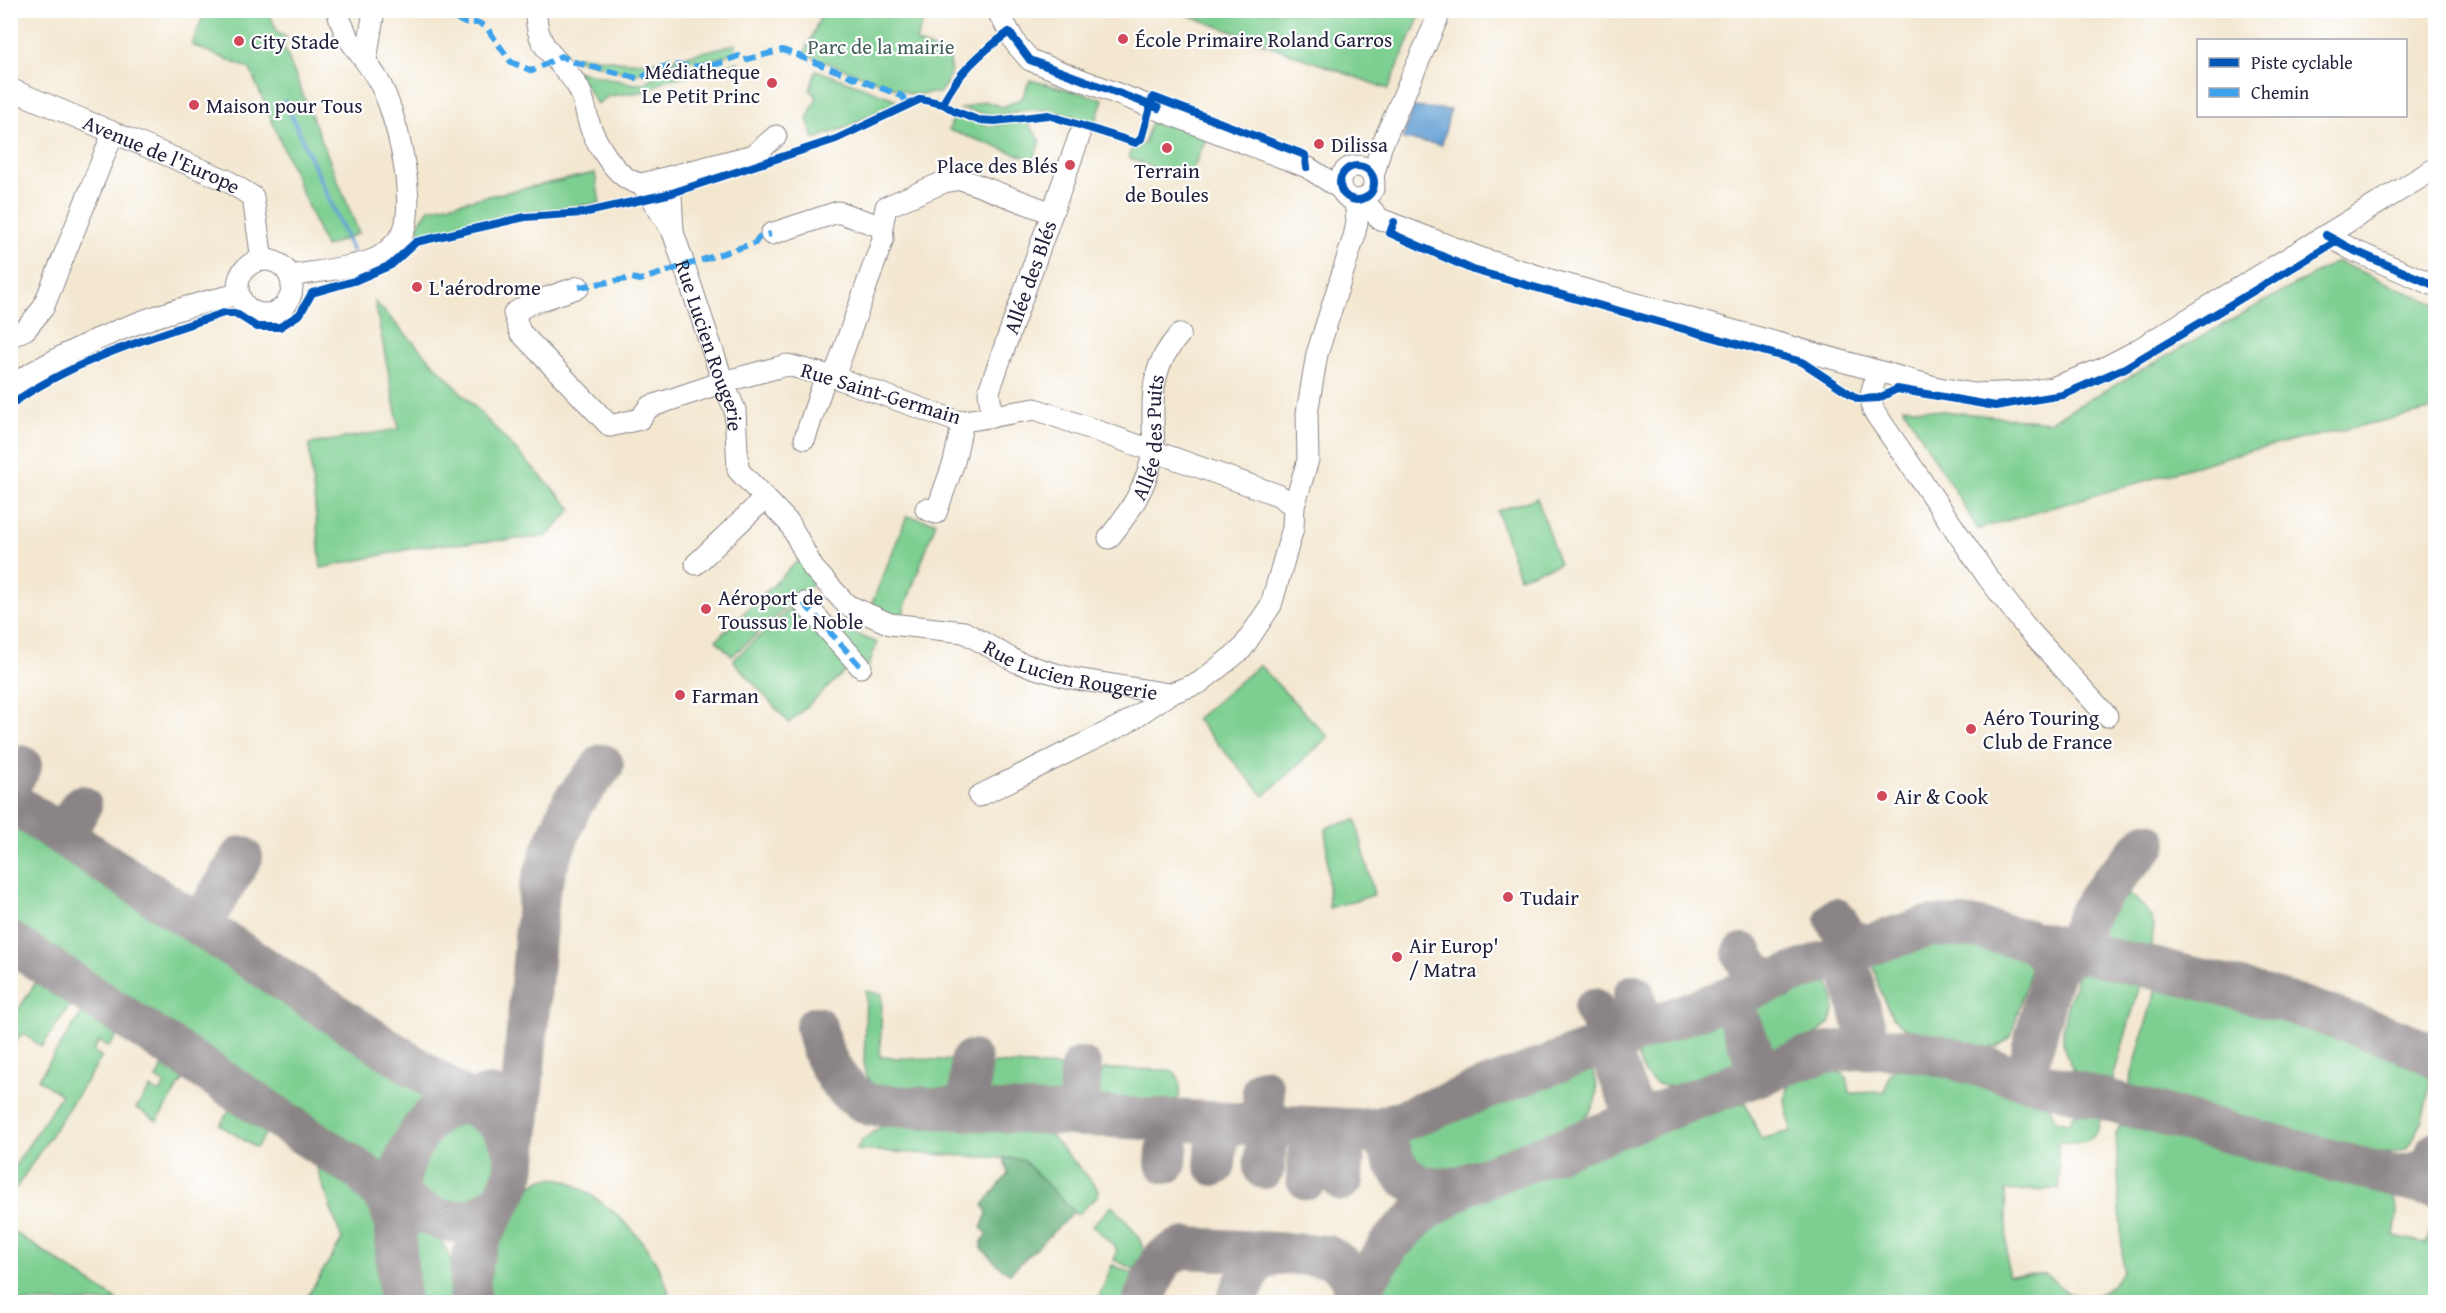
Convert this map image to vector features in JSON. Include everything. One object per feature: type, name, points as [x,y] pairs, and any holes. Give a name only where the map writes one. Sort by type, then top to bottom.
[{"type":"street","points":[[291,276],[378,258],[396,242],[404,230],[406,186],[401,145],[380,82],[343,33],[337,10]]},
{"type":"street","points":[[366,62],[374,10]]},
{"type":"street","name":"Rue Lucien Rougerie","points":[[536,10],[536,22],[543,44],[553,60],[579,90],[591,128],[598,141],[623,177],[633,183],[642,184],[673,232],[723,382],[735,410],[738,470],[790,524],[813,568],[847,605],[890,624],[964,632],[1017,662],[1070,678],[1169,694],[1198,683],[1242,649],[1271,604],[1293,528],[1294,506],[1308,460],[1307,413],[1317,354],[1354,237],[1357,222],[1358,185]]},
{"type":"street","points":[[997,10],[1009,32],[1030,60],[1358,185],[1394,222],[1452,248],[1554,281],[1939,388],[1974,394],[2000,395],[2052,388],[2131,354],[2436,168]]},
{"type":"street","points":[[1358,185],[1381,147],[1441,10]]},
{"type":"street","name":"Avenue de l'Europe","points":[[10,89],[226,180],[253,197],[262,260]]},
{"type":"street","points":[[10,337],[26,328],[43,308],[113,133]]},
{"type":"street","points":[[642,184],[754,155],[776,136]]},
{"type":"street","name":"Allée des Blés","points":[[992,417],[989,391],[1079,137]]},
{"type":"street","name":"Rue Lucien Rougerie","points":[[670,177],[673,232]]},
{"type":"street","points":[[805,438],[883,239],[882,227],[886,207],[944,182],[961,179],[1052,213]]},
{"type":"street","points":[[771,234],[838,212],[882,227]]},
{"type":"street","points":[[2326,235],[2355,251],[2436,286]]},
{"type":"street","points":[[262,260],[280,265],[291,276],[292,294],[289,302],[276,313],[266,315],[249,310],[239,294],[238,286],[244,270],[262,260]]},
{"type":"street","name":"Rue Saint-Germain","points":[[579,287],[529,304],[514,314],[520,333],[610,426],[640,418],[649,408],[723,382],[787,365],[830,376],[963,421],[1035,409],[1278,495],[1294,506]]},
{"type":"street","points":[[10,386],[57,357],[129,324],[239,294]]},
{"type":"street","name":"Allée des Puits","points":[[1109,538],[1130,512],[1143,484],[1154,451],[1153,379],[1165,351],[1180,334]]},
{"type":"street","points":[[1877,371],[1871,395],[1873,410],[1989,579],[2026,627],[2108,716]]},
{"type":"street","points":[[926,509],[936,513],[954,462],[963,421]]},
{"type":"street","points":[[696,564],[764,499]]},
{"type":"street","points":[[804,603],[861,667]]},
{"type":"street","points":[[979,796],[1126,723],[1169,694]]},
{"type":"green space","points":[[205,11],[268,11],[278,33],[286,37],[283,45],[359,233],[325,247],[250,69],[192,45]]},
{"type":"green space","name":"Parc de la mairie","points":[[823,11],[927,11],[916,42],[949,56],[951,67],[946,84],[939,93],[911,94],[804,54]]},
{"type":"green space","points":[[1176,11],[1422,11],[1388,89]]},
{"type":"green space","points":[[736,44],[736,52],[713,60],[665,62],[635,75],[569,57],[647,62],[673,59]]},
{"type":"green space","points":[[738,62],[741,65],[665,80],[649,91],[609,96],[597,104],[576,71],[634,84],[644,83],[658,74],[680,69],[705,71]]},
{"type":"green space","points":[[816,70],[895,99],[897,102],[847,127],[814,139],[807,119],[817,97],[810,90]]},
{"type":"green space","points":[[1030,80],[1103,99],[1095,124],[1050,110],[1025,110],[995,116],[961,109],[984,101],[1003,107],[1022,98]]},
{"type":"green space","points":[[954,116],[989,126],[1026,121],[1040,140],[1034,160],[949,130]]},
{"type":"green space","points":[[1153,117],[1206,139],[1188,181],[1129,158],[1132,148],[1144,144]]},
{"type":"green space","points":[[595,173],[600,203],[524,213],[425,234],[419,232],[419,223],[429,209]]},
{"type":"green space","points":[[2337,261],[2435,304],[2435,409],[2244,452],[1978,529],[1903,407],[2049,422]]},
{"type":"green space","points":[[375,302],[572,509],[546,537],[424,546],[321,568],[309,444],[399,429]]},
{"type":"green space","points":[[1537,498],[1559,564],[1519,577],[1497,511]]},
{"type":"green space","points":[[907,516],[936,522],[901,618],[870,608]]},
{"type":"green space","points":[[799,560],[815,582],[732,656],[716,640]]},
{"type":"green space","points":[[797,602],[852,665],[789,723],[733,660]]},
{"type":"green space","points":[[844,620],[847,630],[877,643],[868,668],[832,632]]},
{"type":"green space","points":[[1259,665],[1328,737],[1264,796],[1196,719]]},
{"type":"green space","points":[[10,813],[425,1085],[428,1091],[427,1097],[383,1162],[377,1164],[368,1161],[11,926]]},
{"type":"green space","points":[[1356,820],[1374,895],[1329,908],[1326,829],[1333,825]]},
{"type":"green space","points":[[2130,894],[2145,908],[2152,921],[2153,936],[2148,956],[2107,944],[2104,936],[2103,928],[2107,916]]},
{"type":"green space","points":[[1956,935],[2010,945],[2027,956],[2032,964],[2011,1036],[1997,1047],[1978,1048],[1908,1030],[1892,1017],[1879,987],[1871,958],[1929,938]]},
{"type":"green space","points":[[2081,964],[2142,978],[2111,1085],[2078,1075],[2064,1048],[2064,1021]]},
{"type":"green space","points":[[41,974],[75,997],[42,1047],[22,1033],[11,1050],[11,1021]]},
{"type":"green space","points":[[1826,977],[1833,995],[1834,1010],[1830,1021],[1811,1037],[1768,1053],[1751,1004]]},
{"type":"green space","points":[[2159,977],[2302,1018],[2430,1066],[2429,1086],[2421,1123],[2411,1143],[2399,1151],[2382,1154],[2128,1088]]},
{"type":"green space","points":[[866,991],[882,994],[880,1057],[960,1061],[959,1084],[953,1095],[929,1098],[901,1096],[876,1087],[868,1079],[864,1068]]},
{"type":"green space","points":[[87,1005],[122,1028],[109,1047],[99,1041],[93,1051],[102,1057],[16,1188],[11,1184],[11,1172],[61,1095],[38,1079]]},
{"type":"green space","points":[[1720,1015],[1739,1061],[1734,1066],[1704,1078],[1674,1086],[1661,1085],[1650,1079],[1641,1067],[1636,1047]]},
{"type":"green space","points":[[168,1059],[188,1072],[157,1121],[136,1108],[150,1088],[160,1093],[165,1084],[156,1078]]},
{"type":"green space","points":[[995,1063],[1062,1067],[1069,1075],[1071,1082],[1066,1100],[1056,1104],[993,1100],[985,1086],[985,1076]]},
{"type":"green space","points":[[1589,1064],[1596,1080],[1596,1096],[1591,1111],[1579,1124],[1451,1172],[1435,1169],[1419,1162],[1408,1150],[1405,1133]]},
{"type":"green space","points":[[1908,1065],[2041,1099],[2049,1106],[2056,1121],[2068,1123],[2073,1115],[2084,1111],[2097,1115],[2099,1127],[2090,1138],[2079,1143],[2058,1142],[2059,1189],[2005,1191],[2008,1275],[2044,1274],[2066,1291],[2083,1297],[2099,1294],[2119,1277],[2123,1269],[2116,1134],[2123,1123],[2129,1122],[2388,1192],[2397,1208],[2394,1236],[2426,1243],[2435,1217],[2435,1302],[1364,1302],[1385,1269],[1408,1242],[1435,1220],[1469,1200],[1726,1102],[1746,1105],[1761,1139],[1791,1131],[1786,1094],[1791,1083],[1798,1077],[1815,1070],[1834,1070],[1847,1079],[1850,1093],[1885,1092],[1890,1073]]},
{"type":"green space","points":[[1104,1069],[1168,1070],[1176,1074],[1180,1080],[1179,1097],[1167,1106],[1104,1104],[1098,1100],[1092,1088]]},
{"type":"green space","points":[[234,1102],[271,1125],[256,1148],[220,1125]]},
{"type":"green space","points":[[459,1115],[473,1117],[487,1128],[498,1146],[500,1161],[497,1176],[490,1188],[479,1199],[466,1205],[451,1207],[435,1203],[422,1194],[415,1182],[413,1168],[424,1141],[446,1121]]},
{"type":"green space","points":[[891,1120],[1044,1128],[1098,1189],[1097,1196],[1077,1215],[1022,1159],[856,1150],[862,1140]]},
{"type":"green space","points":[[314,1154],[360,1185],[371,1196],[378,1210],[385,1239],[386,1302],[304,1302],[342,1240],[314,1160]]},
{"type":"green space","points":[[1004,1158],[1022,1159],[1074,1212],[1010,1273],[1002,1269],[982,1249],[982,1241],[988,1234],[981,1228],[987,1213],[983,1205],[1008,1174]]},
{"type":"green space","points":[[543,1179],[571,1182],[628,1225],[650,1253],[659,1269],[671,1302],[481,1302],[480,1281],[491,1276],[495,1246],[503,1219],[518,1197]]},
{"type":"green space","points":[[1112,1206],[1132,1228],[1141,1244],[1144,1262],[1141,1272],[1114,1260],[1117,1249],[1092,1225]]},
{"type":"green space","points":[[420,1224],[438,1238],[450,1257],[456,1279],[458,1302],[410,1302],[407,1238],[409,1231]]},
{"type":"green space","points":[[11,1230],[120,1302],[11,1302]]},
{"type":"green space","points":[[1112,1265],[1140,1276],[1129,1302],[1097,1302]]},
{"type":"water","points":[[1412,107],[1450,110],[1442,145],[1403,139]]},
{"type":"waterway","points":[[285,101],[352,250]]},
{"type":"taxiway","points":[[516,1160],[539,891],[572,803],[603,765]]},
{"type":"taxiway","points":[[10,783],[21,766]]},
{"type":"taxiway","points":[[10,801],[496,1120],[509,1138],[514,1154],[514,1170],[510,1185],[476,1248],[470,1275],[470,1302]]},
{"type":"taxiway","points":[[56,831],[68,827],[81,806]]},
{"type":"taxiway","points":[[2066,948],[2079,939],[2083,925],[2097,899],[2147,843]]},
{"type":"taxiway","points":[[194,921],[203,919],[242,857]]},
{"type":"taxiway","points":[[1836,919],[1842,930],[1854,941],[1872,944]]},
{"type":"taxiway","points":[[1360,1130],[1379,1128],[1403,1120],[1872,944],[1931,926],[1975,928],[2200,979],[2296,1005],[2402,1041],[2436,1057]]},
{"type":"taxiway","points":[[2027,939],[2046,956],[2050,967],[2050,980],[2063,961],[2072,955],[2084,952]]},
{"type":"taxiway","points":[[10,942],[363,1173],[388,1200],[397,1230]]},
{"type":"taxiway","points":[[1743,954],[1758,974],[1781,979]]},
{"type":"taxiway","points":[[1851,974],[1865,1029]]},
{"type":"taxiway","points":[[2032,1051],[2050,980]]},
{"type":"taxiway","points":[[1616,1051],[1620,1042],[1637,1023],[1634,995]]},
{"type":"taxiway","points":[[1594,1009],[1606,1029],[1628,1036]]},
{"type":"taxiway","points":[[1738,1016],[1754,1056]]},
{"type":"taxiway","points":[[816,1027],[823,1051],[834,1073],[849,1091],[870,1105],[1369,1130],[1385,1144],[1401,1171],[1416,1183],[1435,1188],[1465,1185]]},
{"type":"taxiway","points":[[1351,1302],[1389,1245],[1420,1214],[1465,1185],[1802,1059],[1853,1049],[1904,1049],[1938,1055],[2436,1188]]},
{"type":"taxiway","points":[[969,1110],[971,1061]]},
{"type":"taxiway","points":[[1614,1062],[1630,1102]]},
{"type":"taxiway","points":[[1078,1116],[1081,1068]]},
{"type":"taxiway","points":[[1263,1089],[1263,1101],[1268,1116],[1282,1126]]},
{"type":"taxiway","points":[[399,1302],[395,1236],[397,1194],[408,1153],[419,1133],[434,1115],[453,1105],[490,1096]]},
{"type":"taxiway","points":[[1166,1163],[1169,1126],[1179,1121]]},
{"type":"taxiway","points":[[1215,1165],[1218,1128],[1229,1123]]},
{"type":"taxiway","points":[[1264,1168],[1267,1132],[1277,1125]]},
{"type":"taxiway","points":[[1307,1179],[1310,1133],[1319,1128]]},
{"type":"taxiway","points":[[1342,1180],[1345,1135],[1355,1129]]},
{"type":"taxiway","points":[[2391,1176],[2412,1174],[2424,1169],[2436,1152]]},
{"type":"taxiway","points":[[377,1183],[424,1213],[453,1222],[468,1220],[484,1213],[502,1200]]},
{"type":"taxiway","points":[[1143,1302],[1163,1259],[1186,1248],[1327,1256],[1340,1264],[1349,1274],[1353,1287],[1351,1302]]},
{"type":"taxiway","points":[[1236,1302],[1253,1265],[1274,1253]]},
{"type":"marked path","points":[[440,10],[465,23],[479,23],[487,28],[511,62],[532,71],[561,56],[574,62],[640,79],[666,66],[707,66],[739,56],[744,60],[783,50],[902,96],[908,104]]},
{"type":"marked path","points":[[579,287],[632,278],[640,280],[755,243],[759,237],[771,234]]},
{"type":"marked path","points":[[804,603],[861,667]]},
{"type":"cycle path","points":[[943,104],[955,83],[971,64],[1009,32],[1030,60],[1158,108]]},
{"type":"cycle path","points":[[10,405],[60,375],[87,362],[224,313],[235,313],[257,327],[280,327],[300,314],[312,293],[354,281],[391,265],[416,242],[525,217],[583,213],[672,193],[836,139],[921,99],[943,104],[978,120],[995,121],[1048,115],[1136,143],[1141,139],[1153,97],[1305,155],[1307,167]]},
{"type":"cycle path","points":[[1357,166],[1369,171],[1374,183],[1369,195],[1357,200],[1345,195],[1340,183],[1345,171],[1357,166]]},
{"type":"cycle path","points":[[1394,222],[1390,233],[1473,270],[1802,362],[1858,399],[1879,398],[1897,389],[1995,406],[2063,395],[2125,368],[2337,241]]},
{"type":"cycle path","points":[[2326,235],[2355,251],[2436,286]]},
{"type":"place","name":"École Primaire Roland Garros","points":[[1123,39]]},
{"type":"place","name":"City Stade","points":[[239,41]]},
{"type":"place","name":"Médiatheque Le Petit Princ","points":[[772,83]]},
{"type":"place","name":"Maison pour Tous","points":[[194,105]]},
{"type":"place","name":"Dilissa","points":[[1319,144]]},
{"type":"place","name":"Terrain de Boules","points":[[1167,148]]},
{"type":"place","name":"Place des Blés","points":[[1070,165]]},
{"type":"place","name":"L'aérodrome","points":[[417,287]]},
{"type":"place","name":"Aéroport de Toussus le Noble","points":[[706,609]]},
{"type":"place","name":"Farman","points":[[680,695]]},
{"type":"place","name":"Aéro Touring Club de France","points":[[1971,729]]},
{"type":"place","name":"Air & Cook","points":[[1882,796]]},
{"type":"place","name":"Tudair","points":[[1508,897]]},
{"type":"place","name":"Air Europ' / Matra","points":[[1397,957]]}]
